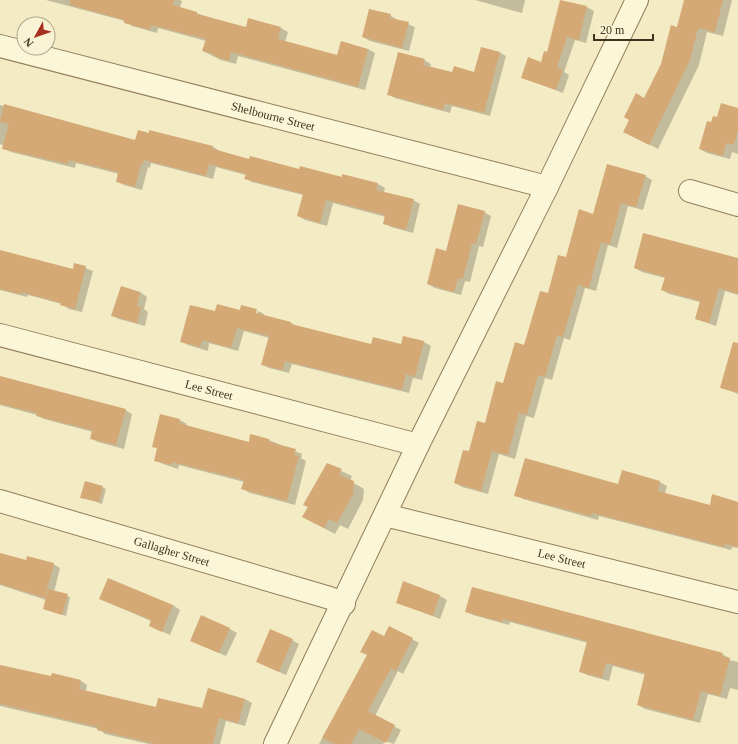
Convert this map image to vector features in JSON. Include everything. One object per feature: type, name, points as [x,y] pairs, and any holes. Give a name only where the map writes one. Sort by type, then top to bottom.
[{"type":"street","points":[[275,744],[344,604],[418,445],[547,187],[637,0]]},
{"type":"street","name":"Shelbourne Street","points":[[0,46],[547,187]]},
{"type":"street","points":[[690,191],[738,204]]},
{"type":"street","name":"Lee Street","points":[[0,335],[418,445]]},
{"type":"street","name":"Gallagher Street","points":[[0,501],[330,598],[344,604]]},
{"type":"street","name":"Lee Street","points":[[385,515],[738,602]]},
{"type":"building","points":[[70,0],[174,0],[173,5],[197,12],[197,14],[246,27],[248,18],[281,27],[278,39],[337,55],[341,41],[368,49],[358,87],[231,52],[229,61],[213,56],[214,54],[202,51],[206,39],[151,25],[150,30],[124,23],[124,20],[70,5]]},
{"type":"building","points":[[560,0],[587,6],[579,40],[567,37],[557,68],[563,70],[556,90],[521,78],[528,57],[541,62],[544,51],[547,52]]},
{"type":"building","points":[[684,0],[723,0],[715,32],[698,28],[690,60],[649,145],[623,132],[629,120],[624,117],[636,93],[644,98],[661,64],[671,25],[677,27]]},
{"type":"building","points":[[369,9],[391,14],[390,18],[409,22],[402,48],[362,37]]},
{"type":"building","points":[[481,47],[500,52],[484,113],[445,103],[443,110],[387,95],[398,52],[425,59],[423,65],[452,72],[454,66],[474,72]]},
{"type":"building","points":[[721,103],[738,108],[738,130],[734,145],[726,143],[723,156],[699,149],[707,121],[711,122],[713,116],[717,117]]},
{"type":"building","points":[[4,104],[135,140],[138,130],[149,133],[149,130],[213,146],[213,149],[249,159],[250,156],[299,169],[300,166],[342,177],[342,174],[378,183],[376,190],[414,199],[406,230],[383,224],[385,215],[326,200],[320,223],[297,216],[303,194],[244,179],[246,174],[209,164],[206,176],[144,160],[143,164],[141,164],[135,187],[116,182],[118,172],[69,160],[68,164],[2,149],[9,124],[0,122]]},
{"type":"building","points":[[607,164],[646,175],[636,207],[621,203],[610,245],[601,242],[589,288],[578,285],[563,337],[557,335],[545,377],[538,375],[527,415],[519,413],[508,455],[492,451],[481,491],[454,483],[463,450],[469,451],[477,421],[485,423],[496,381],[503,383],[515,342],[524,345],[540,291],[548,293],[558,255],[566,257],[579,209],[593,214]]},
{"type":"building","points":[[458,204],[485,211],[476,244],[472,243],[463,279],[458,278],[454,292],[427,284],[436,248],[446,251]]},
{"type":"building","points":[[643,233],[738,258],[738,294],[719,288],[709,323],[695,319],[700,301],[661,290],[665,277],[634,268]]},
{"type":"building","points":[[0,250],[73,269],[74,263],[86,266],[75,309],[60,305],[61,303],[21,292],[20,294],[0,289]]},
{"type":"building","points":[[121,286],[140,292],[137,306],[141,307],[137,323],[111,316]]},
{"type":"building","points":[[217,304],[240,310],[241,305],[257,309],[256,313],[291,322],[291,324],[371,344],[373,337],[401,344],[403,336],[424,341],[415,377],[406,374],[402,390],[285,361],[282,370],[261,365],[269,336],[237,328],[231,348],[202,340],[200,347],[180,342],[190,305],[215,311]]},
{"type":"building","points":[[733,342],[738,343],[738,393],[720,388]]},
{"type":"building","points":[[0,376],[126,409],[116,445],[90,439],[92,430],[36,416],[37,413],[0,404]]},
{"type":"building","points":[[160,414],[180,419],[179,423],[182,424],[249,442],[250,434],[269,439],[269,442],[296,449],[294,455],[299,456],[287,501],[241,489],[244,480],[172,462],[171,465],[154,461],[157,448],[152,447]]},
{"type":"building","points":[[525,458],[618,484],[622,470],[660,481],[658,491],[710,505],[712,494],[738,502],[738,547],[725,544],[724,547],[592,513],[591,516],[514,496]]},
{"type":"building","points":[[327,463],[342,469],[339,475],[354,481],[353,494],[337,523],[329,519],[324,528],[302,517],[308,507],[303,505]]},
{"type":"building","points":[[85,481],[103,486],[99,502],[80,498]]},
{"type":"building","points":[[0,553],[26,560],[27,556],[54,563],[45,598],[0,584]]},
{"type":"building","points":[[108,578],[173,605],[162,632],[149,626],[151,620],[99,599]]},
{"type":"building","points":[[403,581],[440,595],[433,616],[396,603]]},
{"type":"building","points":[[472,587],[723,653],[722,656],[730,658],[720,696],[701,691],[693,720],[637,705],[645,673],[606,663],[602,678],[579,672],[587,641],[503,619],[502,622],[465,612]]},
{"type":"building","points":[[48,589],[68,594],[62,615],[43,609]]},
{"type":"building","points":[[201,615],[230,628],[219,653],[190,641]]},
{"type":"building","points":[[389,626],[413,638],[396,671],[391,668],[368,711],[395,725],[386,743],[359,729],[351,744],[335,744],[322,738],[367,655],[360,652],[372,630],[384,636]]},
{"type":"building","points":[[270,629],[293,639],[279,672],[256,662]]},
{"type":"building","points":[[0,665],[51,676],[52,673],[81,680],[79,689],[156,707],[158,698],[202,708],[208,688],[245,699],[238,723],[219,718],[213,744],[156,744],[97,730],[98,727],[0,704]]}]
